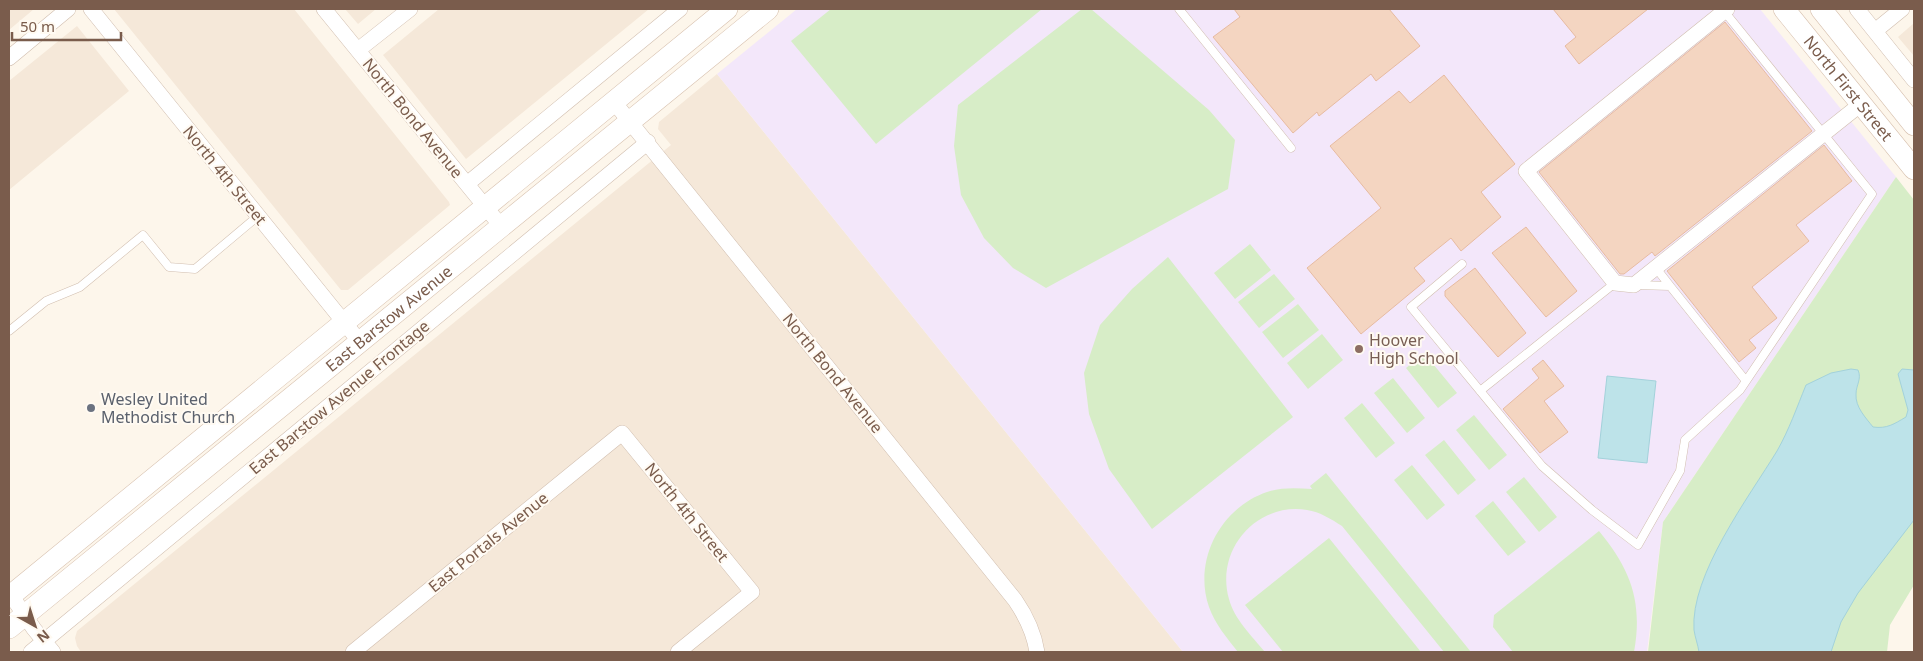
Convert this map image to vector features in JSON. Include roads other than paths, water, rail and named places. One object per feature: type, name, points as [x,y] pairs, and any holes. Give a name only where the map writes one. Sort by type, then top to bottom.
[{"type":"main road","name":"East Barstow Avenue","points":[[10,595],[727,9]]},
{"type":"main road","name":"East Barstow Avenue","points":[[17,622],[768,9]]},
{"type":"main road","name":"North First Street","points":[[1784,9],[1914,169]]},
{"type":"main road","name":"North First Street","points":[[1821,9],[1914,125]]},
{"type":"main road","points":[[1861,104],[1872,104],[1882,108],[1890,115],[1914,146]]},
{"type":"street","points":[[9,58],[68,9]]},
{"type":"street","name":"North 4th Street","points":[[91,9],[360,342]]},
{"type":"street","name":"North Bond Avenue","points":[[324,9],[501,226]]},
{"type":"street","points":[[358,50],[410,9]]},
{"type":"street","points":[[466,184],[680,9]]},
{"type":"street","points":[[1857,9],[1914,80]]},
{"type":"street","points":[[1875,31],[1902,9]]},
{"type":"street","points":[[1726,10],[1526,171],[1615,283],[1634,285],[1861,104]]},
{"type":"street","name":"North Bond Avenue","points":[[614,102],[1015,600],[1027,617],[1035,639],[1037,652]]},
{"type":"street","name":"East Barstow Avenue Frontage","points":[[31,652],[48,647],[648,142]]},
{"type":"street","name":"North 4th Street","points":[[622,433],[752,592],[678,652]]},
{"type":"street","name":"East Portals Avenue","points":[[353,652],[622,433]]},
{"type":"street","points":[[10,595],[17,622],[48,647]]},
{"type":"lane","points":[[1179,9],[1291,148]]},
{"type":"lane","points":[[1462,264],[1411,307],[1542,466],[1592,510],[1638,545],[1680,471],[1685,440],[1740,390],[1872,194],[1726,10]]},
{"type":"lane","points":[[9,331],[46,301],[80,287],[144,235],[169,267],[195,269],[258,216]]},
{"type":"lane","points":[[1656,268],[1746,381]]},
{"type":"lane","points":[[1480,391],[1615,283]]},
{"type":"lane","points":[[1634,285],[1670,286]]},
{"type":"water","points":[[1851,369],[1858,370],[1859,373],[1856,394],[1857,403],[1873,427],[1890,425],[1906,417],[1908,410],[1898,374],[1902,369],[1914,370],[1914,520],[1858,593],[1841,622],[1831,652],[1699,652],[1694,630],[1695,608],[1701,585],[1711,561],[1737,513],[1777,451],[1806,385],[1831,373]]},
{"type":"water","points":[[1607,376],[1656,381],[1647,463],[1598,458]]},
{"type":"place","name":"Hoover High School","points":[[1359,349]]},
{"type":"place","name":"Wesley United Methodist Church","points":[[91,408]]}]
